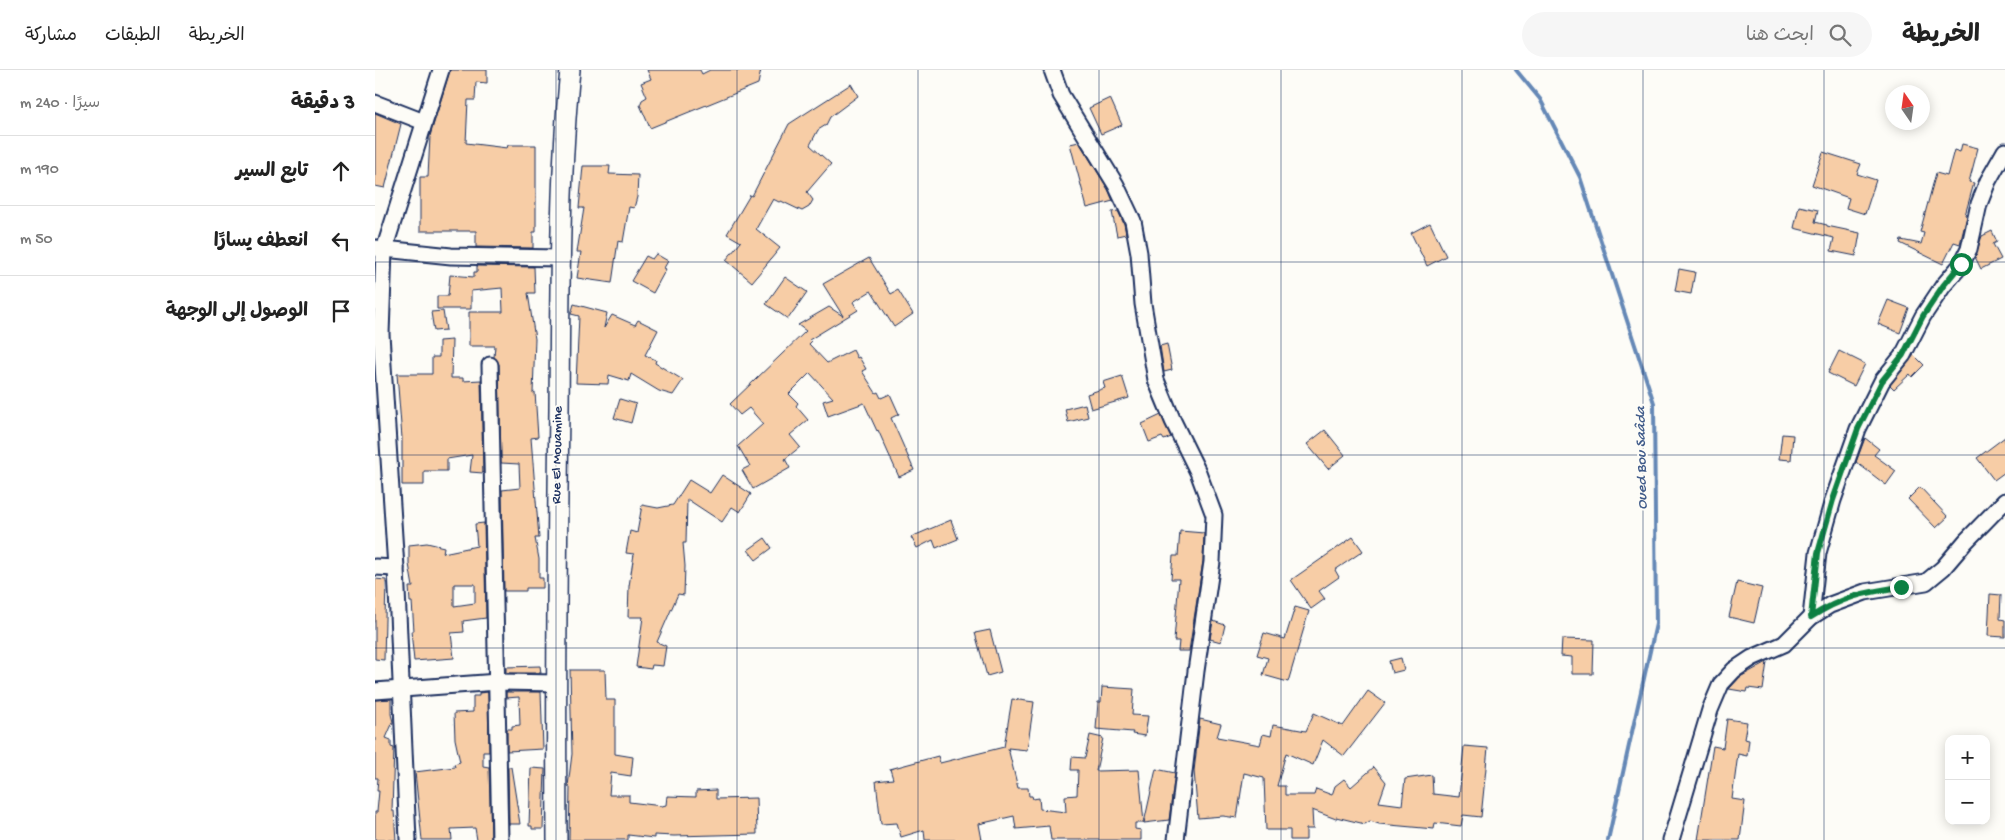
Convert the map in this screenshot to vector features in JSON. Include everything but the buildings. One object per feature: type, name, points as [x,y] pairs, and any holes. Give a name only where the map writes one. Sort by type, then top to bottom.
[{"type":"main road","name":"Rue El Mouamine","points":[[557,840],[556,683],[560,258],[564,138],[570,70]]},
{"type":"street","points":[[408,840],[396,568],[381,334],[379,249],[441,70]]},
{"type":"street","points":[[1052,70],[1061,96],[1116,184],[1133,221],[1139,253],[1143,304],[1156,380],[1173,421],[1198,472],[1214,515],[1209,581],[1196,671],[1176,840]]},
{"type":"street","points":[[375,103],[424,122]]},
{"type":"street","points":[[1811,617],[1818,553],[1833,500],[1858,429],[1882,381],[1903,355],[1923,316],[1943,286],[1961,264],[1969,249],[1979,204],[1988,181],[2005,150]]},
{"type":"street","points":[[379,249],[451,256],[560,258]]},
{"type":"street","points":[[490,365],[500,840]]},
{"type":"street","points":[[1671,840],[1710,710],[1721,684],[1740,666],[1783,644],[1811,617],[1830,605],[1865,592],[1926,582],[1943,568],[2005,501]]},
{"type":"street","points":[[375,568],[396,568]]},
{"type":"street","points":[[375,691],[498,682],[556,683]]},
{"type":"waterway","name":"Oued Bou Saâda","points":[[1516,70],[1540,99],[1580,177],[1654,403],[1656,624],[1608,840]]},
{"type":"route","points":[[1901,587],[1865,592],[1830,605],[1811,617],[1818,553],[1833,500],[1858,429],[1882,381],[1903,355],[1923,316],[1943,286],[1961,264]]}]
